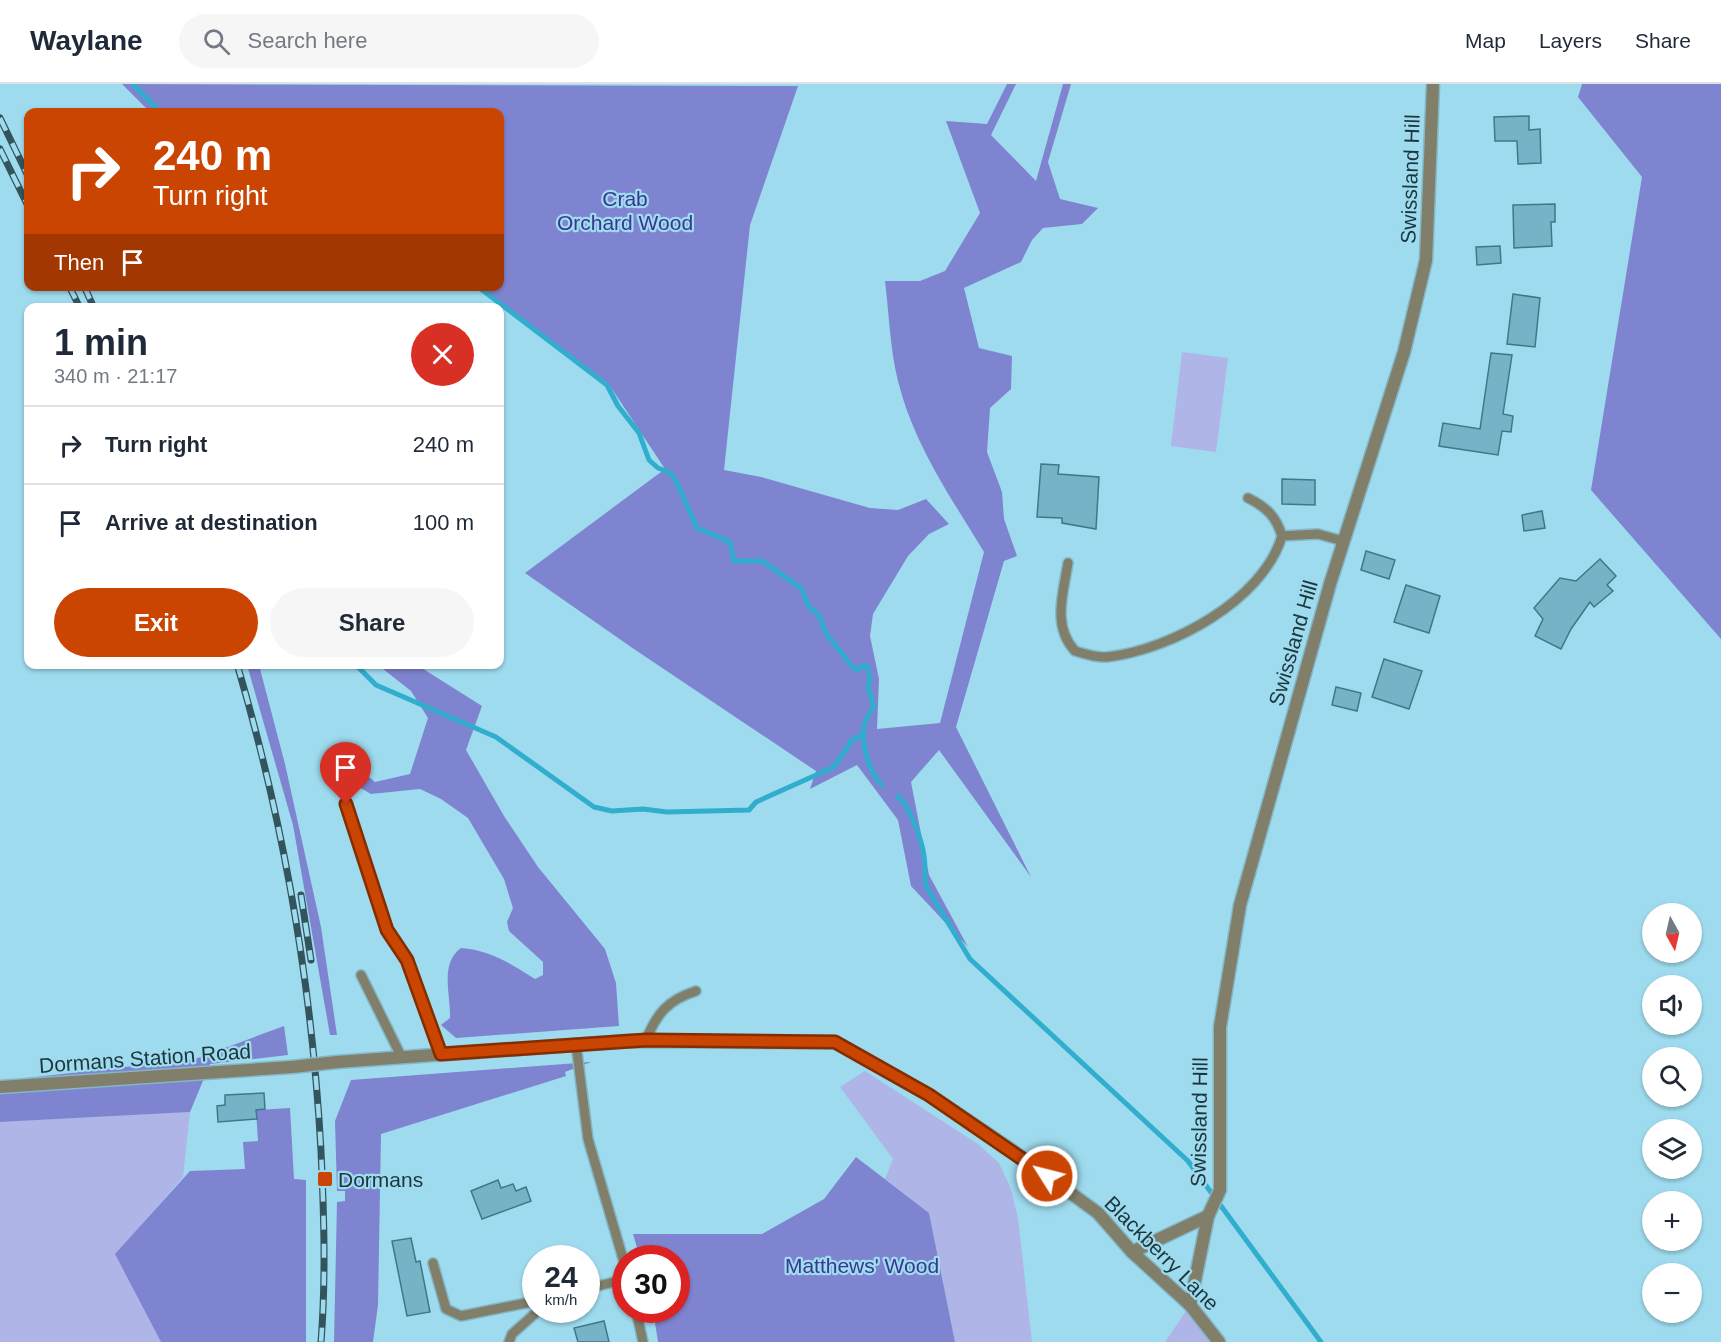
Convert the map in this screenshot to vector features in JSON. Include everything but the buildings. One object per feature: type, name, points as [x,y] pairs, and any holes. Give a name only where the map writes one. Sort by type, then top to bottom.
[{"type":"street","name":"Swissland Hill","points":[[1190,1305],[1208,1216],[1221,1190],[1220,1027],[1240,905],[1343,541],[1404,352],[1426,261],[1433,84]]},
{"type":"street","name":"Blackberry Lane","points":[[292,1067],[401,1056],[646,1040],[835,1042],[929,1095],[1013,1151],[1098,1214],[1132,1252],[1190,1305],[1220,1342]]},
{"type":"street","name":"Dormans Station Road","points":[[0,1087],[292,1067]]},
{"type":"street","name":"Swissland Hill","points":[[1132,1252],[1208,1216]]},
{"type":"lane","points":[[1068,563],[1060,617],[1062,632],[1075,651],[1105,657],[1143,650],[1191,629],[1229,605],[1256,583],[1277,552],[1282,536],[1277,521],[1264,506],[1248,498]]},
{"type":"lane","points":[[1282,536],[1318,534],[1343,541]]},
{"type":"lane","points":[[346,804],[387,930],[407,960],[441,1054]]},
{"type":"lane","points":[[361,975],[401,1056]]},
{"type":"lane","points":[[646,1040],[659,1012],[678,997],[696,991]]},
{"type":"lane","points":[[576,1044],[588,1139],[619,1245]]},
{"type":"lane","points":[[433,1263],[446,1309],[461,1316],[522,1304]]},
{"type":"lane","points":[[509,1342],[512,1334],[524,1323]]},
{"type":"lane","points":[[639,1323],[643,1342]]},
{"type":"shaded area","points":[[1182,352],[1228,358],[1216,452],[1171,446]]},
{"type":"shaded area","points":[[865,1071],[978,1144],[999,1163],[1011,1189],[1018,1218],[1032,1342],[955,1342],[929,1213],[885,1179],[893,1159],[840,1087]]},
{"type":"shaded area","points":[[190,1112],[183,1177],[116,1254],[161,1342],[0,1342],[0,1122]]},
{"type":"shaded area","points":[[1190,1305],[1219,1342],[1165,1342]]},
{"type":"green space","name":"Crab Orchard Wood","points":[[122,84],[798,86],[750,225],[724,470],[761,477],[870,508],[898,510],[926,499],[949,524],[929,534],[908,556],[873,614],[870,636],[879,679],[877,729],[940,723],[984,552],[934,470],[913,427],[898,381],[893,356],[885,281],[920,281],[945,271],[980,213],[946,121],[987,124],[1007,84],[1016,84],[991,135],[1036,181],[1063,84],[1071,84],[1048,162],[1060,199],[1098,208],[1082,224],[1043,228],[1032,240],[1021,262],[964,288],[979,348],[1012,356],[1011,389],[990,408],[987,452],[1002,492],[1004,519],[1017,556],[1004,561],[956,727],[1031,877],[939,750],[911,782],[929,875],[968,947],[911,886],[898,820],[857,765],[810,789],[816,771],[525,573],[665,469],[608,383],[486,291],[504,291],[504,108],[146,108]]},
{"type":"green space","points":[[1582,84],[1721,84],[1721,639],[1591,490],[1642,177],[1578,97]]},
{"type":"green space","points":[[248,669],[260,669],[285,764],[321,927],[337,1035],[330,1035],[293,825]]},
{"type":"green space","points":[[383,669],[423,669],[482,706],[466,750],[504,816],[538,867],[605,949],[616,983],[619,1026],[456,1038],[441,1025],[450,1018],[448,971],[450,962],[461,948],[491,955],[535,979],[543,975],[543,962],[509,931],[507,922],[513,908],[504,879],[468,818],[441,799],[420,789],[371,794],[359,787],[343,764],[347,759],[375,782],[410,774],[428,718],[411,691]]},
{"type":"green space","points":[[284,1026],[288,1055],[210,1064],[190,1112],[0,1122],[0,1081],[195,1059]]},
{"type":"green space","points":[[591,1062],[565,1072],[566,1076],[381,1134],[378,1305],[373,1342],[334,1342],[337,1202],[345,1201],[345,1191],[337,1191],[335,1121],[351,1080]]},
{"type":"green space","points":[[290,1108],[294,1179],[306,1180],[306,1342],[161,1342],[115,1254],[190,1171],[245,1169],[243,1142],[258,1141],[256,1110]]},
{"type":"green space","name":"Matthews' Wood","points":[[856,1157],[929,1213],[955,1342],[658,1342],[655,1323],[690,1323],[690,1245],[636,1245],[633,1234],[762,1234],[824,1199]]},
{"type":"waterway","points":[[133,84],[156,108]]},
{"type":"waterway","points":[[484,291],[499,303]]},
{"type":"waterway","points":[[504,307],[607,385],[618,406],[639,433],[649,460],[658,468],[671,473],[697,528],[730,542],[734,561],[762,561],[801,588],[809,607],[819,615],[825,632],[853,668],[858,670],[863,665],[867,666],[870,678],[868,688],[874,706],[865,722],[864,747],[869,764],[882,785]]},
{"type":"waterway","points":[[360,669],[376,685],[496,737],[594,807],[612,811],[749,810],[756,802],[834,767],[852,740],[862,735]]},
{"type":"waterway","points":[[898,796],[911,816],[921,841],[927,888],[970,959],[1188,1161],[1321,1342]]},
{"type":"railway","points":[[0,118],[24,168]]},
{"type":"railway","points":[[0,149],[24,198]]},
{"type":"railway","points":[[72,291],[78,303]]},
{"type":"railway","points":[[86,291],[92,303]]},
{"type":"railway","points":[[238,669],[269,784],[282,844],[311,1028],[323,1199],[324,1270],[321,1342]]},
{"type":"railway","points":[[301,895],[311,960]]},
{"type":"place","name":"Dormans","points":[[325,1179]]},
{"type":"route","points":[[346,804],[387,930],[407,960],[441,1054],[646,1040],[835,1042],[929,1095],[1047,1176]]}]
